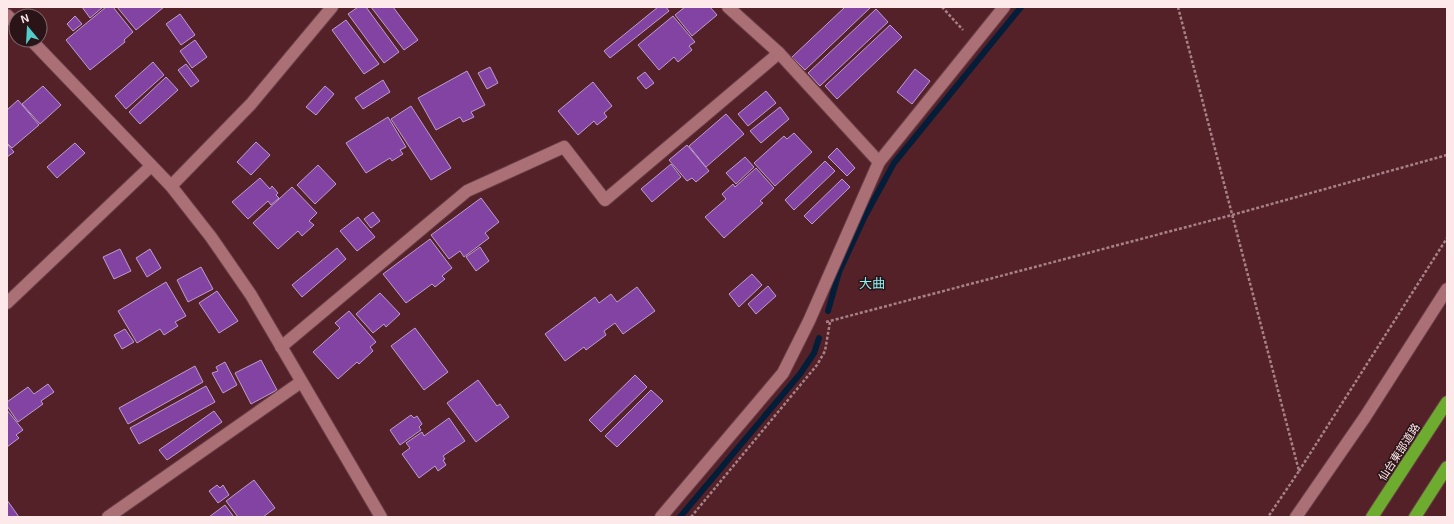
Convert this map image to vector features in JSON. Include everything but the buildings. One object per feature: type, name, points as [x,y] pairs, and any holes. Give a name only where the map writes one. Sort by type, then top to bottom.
[{"type":"highway","name":"仙台東部道路","points":[[1372,517],[1447,402]]},
{"type":"highway","points":[[1415,517],[1447,467]]},
{"type":"street","points":[[171,186],[251,104],[332,7]]},
{"type":"street","points":[[728,7],[779,54],[879,162]]},
{"type":"street","points":[[661,517],[783,373],[809,321],[879,162],[974,42],[1004,7]]},
{"type":"street","points":[[39,48],[171,186],[211,237],[251,295],[381,517]]},
{"type":"street","points":[[281,347],[467,190],[564,147],[605,200],[779,54]]},
{"type":"street","points":[[7,303],[151,166]]},
{"type":"street","points":[[1296,517],[1365,417],[1447,289]]},
{"type":"street","points":[[108,517],[301,382]]},
{"type":"path","points":[[942,7],[974,42]]},
{"type":"path","points":[[1178,7],[1299,471]]},
{"type":"path","points":[[809,321],[830,322],[1232,215],[1447,155]]},
{"type":"path","points":[[1268,517],[1299,471],[1447,238]]},
{"type":"path","points":[[691,517],[817,364],[825,351],[830,322]]},
{"type":"waterway","points":[[828,311],[839,272],[865,216],[894,163],[1021,7]]},
{"type":"waterway","points":[[680,517],[800,374],[814,353],[819,338]]},
{"type":"district","name":"大曲","points":[[872,283]]}]
